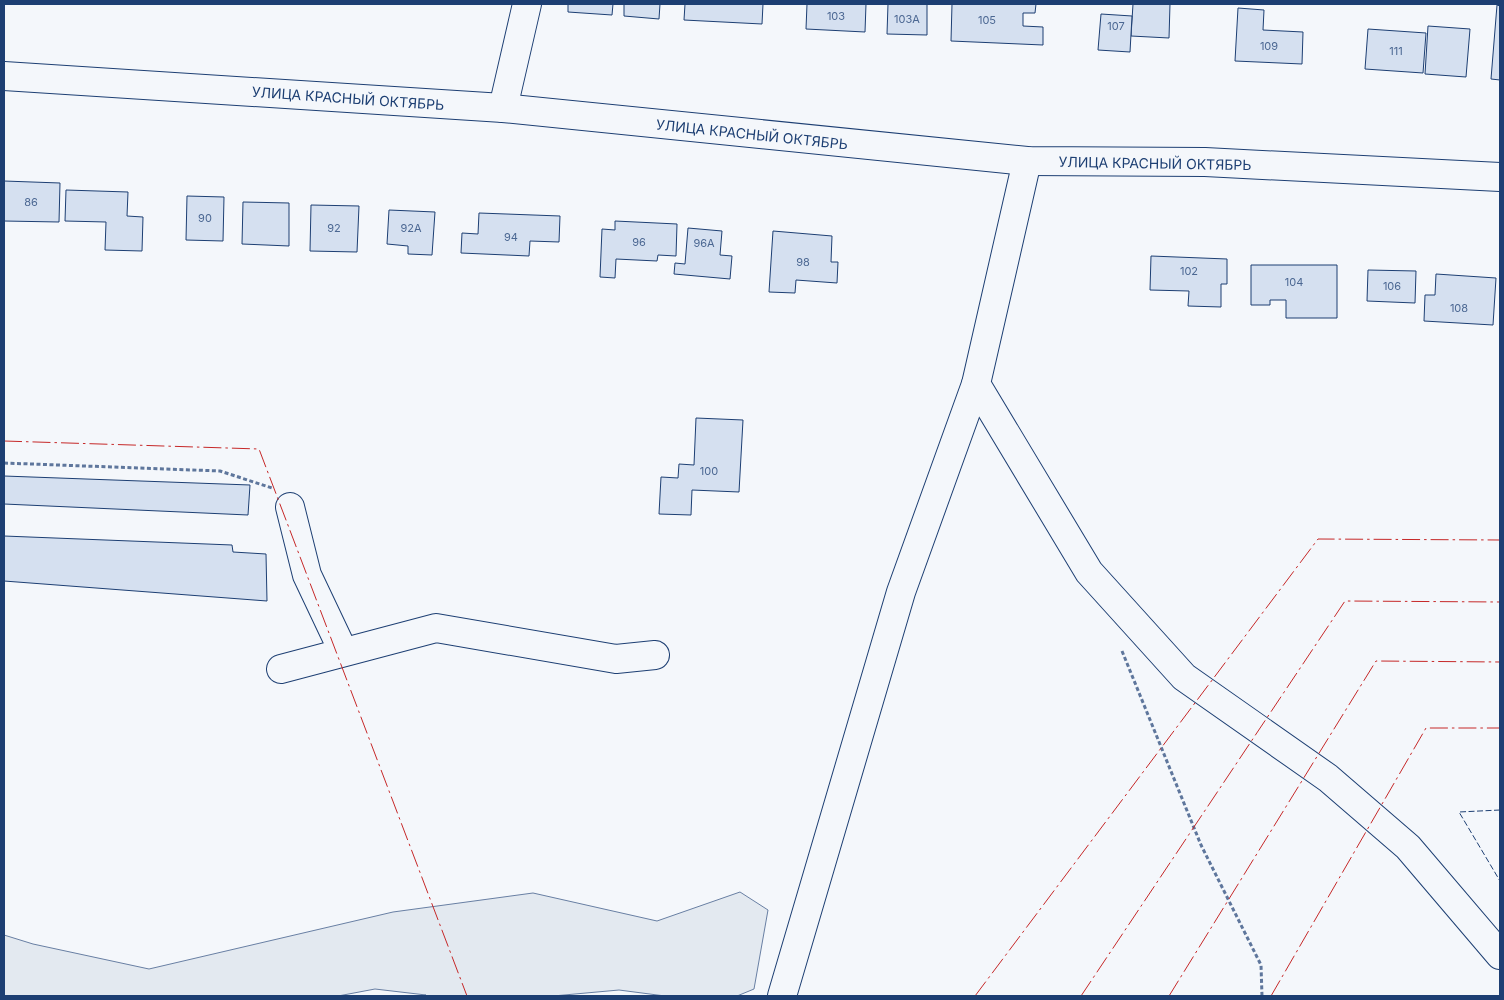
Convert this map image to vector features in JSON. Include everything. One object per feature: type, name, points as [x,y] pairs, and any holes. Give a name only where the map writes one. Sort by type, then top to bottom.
[{"type":"street","points":[[504,108],[527,4]]},
{"type":"street","name":"УЛИЦА КРАСНЫЙ ОКТЯБРЬ","points":[[4,76],[504,108],[1027,161],[1205,162],[1500,177]]},
{"type":"street","points":[[782,996],[901,592],[976,384],[1027,161]]},
{"type":"street","points":[[976,384],[1089,572],[1184,677],[1328,778],[1408,847],[1500,955]]},
{"type":"street","points":[[283,498],[307,575],[343,651]]},
{"type":"street","points":[[282,669],[343,651],[436,628],[616,660],[655,655]]},
{"type":"path","points":[[4,463],[220,471],[283,498]]},
{"type":"path","points":[[1119,645],[1201,845],[1261,965],[1262,996]]},
{"type":"shaded area","points":[[740,892],[768,910],[754,989],[737,996],[665,996],[619,990],[553,996],[420,996],[426,995],[375,989],[338,996],[4,996],[4,935],[33,944],[149,969],[393,912],[533,893],[657,921]]},
{"type":"building","points":[[568,4],[613,4],[612,15],[568,12]]},
{"type":"building","points":[[624,4],[660,4],[659,19],[624,16]]},
{"type":"building","points":[[685,4],[763,4],[762,24],[684,20]]},
{"type":"building","points":[[807,4],[866,4],[865,32],[806,29]]},
{"type":"building","points":[[888,4],[927,4],[927,35],[887,34]]},
{"type":"building","points":[[952,4],[1036,4],[1035,13],[1023,13],[1023,26],[1043,27],[1043,45],[951,41]]},
{"type":"building","points":[[1133,4],[1170,4],[1169,38],[1131,36]]},
{"type":"building","points":[[1497,5],[1500,6],[1500,80],[1491,79]]},
{"type":"building","points":[[1238,8],[1264,10],[1263,30],[1303,32],[1302,64],[1235,61]]},
{"type":"building","points":[[1101,14],[1132,16],[1130,52],[1098,50]]},
{"type":"building","points":[[1428,26],[1470,29],[1466,77],[1425,74]]},
{"type":"building","points":[[1368,29],[1426,33],[1423,73],[1365,69]]},
{"type":"building","points":[[4,181],[60,183],[59,222],[4,221]]},
{"type":"building","points":[[66,190],[128,192],[127,216],[143,217],[142,251],[105,250],[106,222],[65,221]]},
{"type":"building","points":[[187,196],[224,197],[223,241],[186,240]]},
{"type":"building","points":[[243,202],[289,203],[289,246],[242,244]]},
{"type":"building","points":[[311,205],[359,206],[357,252],[310,251]]},
{"type":"building","points":[[389,210],[435,212],[432,255],[408,254],[408,246],[387,244]]},
{"type":"building","points":[[479,213],[560,216],[559,242],[530,241],[529,256],[461,253],[462,233],[478,234]]},
{"type":"building","points":[[615,221],[677,224],[676,256],[658,255],[657,261],[616,259],[615,278],[600,277],[602,229],[615,230]]},
{"type":"building","points":[[688,228],[722,231],[720,255],[732,256],[730,279],[674,274],[675,263],[685,264]]},
{"type":"building","points":[[773,231],[832,236],[831,262],[838,262],[837,283],[796,280],[795,293],[769,292]]},
{"type":"building","points":[[1151,256],[1227,259],[1227,284],[1221,284],[1221,307],[1188,306],[1189,291],[1150,290]]},
{"type":"building","points":[[1251,265],[1337,265],[1337,318],[1286,318],[1286,300],[1270,300],[1270,305],[1251,305]]},
{"type":"building","points":[[1368,270],[1416,271],[1415,303],[1367,301]]},
{"type":"building","points":[[1436,274],[1496,278],[1493,325],[1424,321],[1425,295],[1435,295]]},
{"type":"building","points":[[696,418],[743,420],[739,492],[692,490],[691,515],[659,514],[661,477],[678,478],[679,464],[694,465]]},
{"type":"building","points":[[4,476],[250,485],[248,515],[4,504]]},
{"type":"building","points":[[4,536],[232,545],[233,552],[266,554],[267,601],[4,581]]},
{"type":"fence","points":[[1500,810],[1459,812],[1500,881]]},
{"type":"power","points":[[4,441],[259,449],[467,996]]},
{"type":"power","points":[[975,996],[1318,539],[1500,540]]},
{"type":"power","points":[[1081,996],[1345,601],[1500,602]]},
{"type":"power","points":[[1169,996],[1376,661],[1500,662]]},
{"type":"power","points":[[1271,996],[1426,728],[1500,728]]}]
